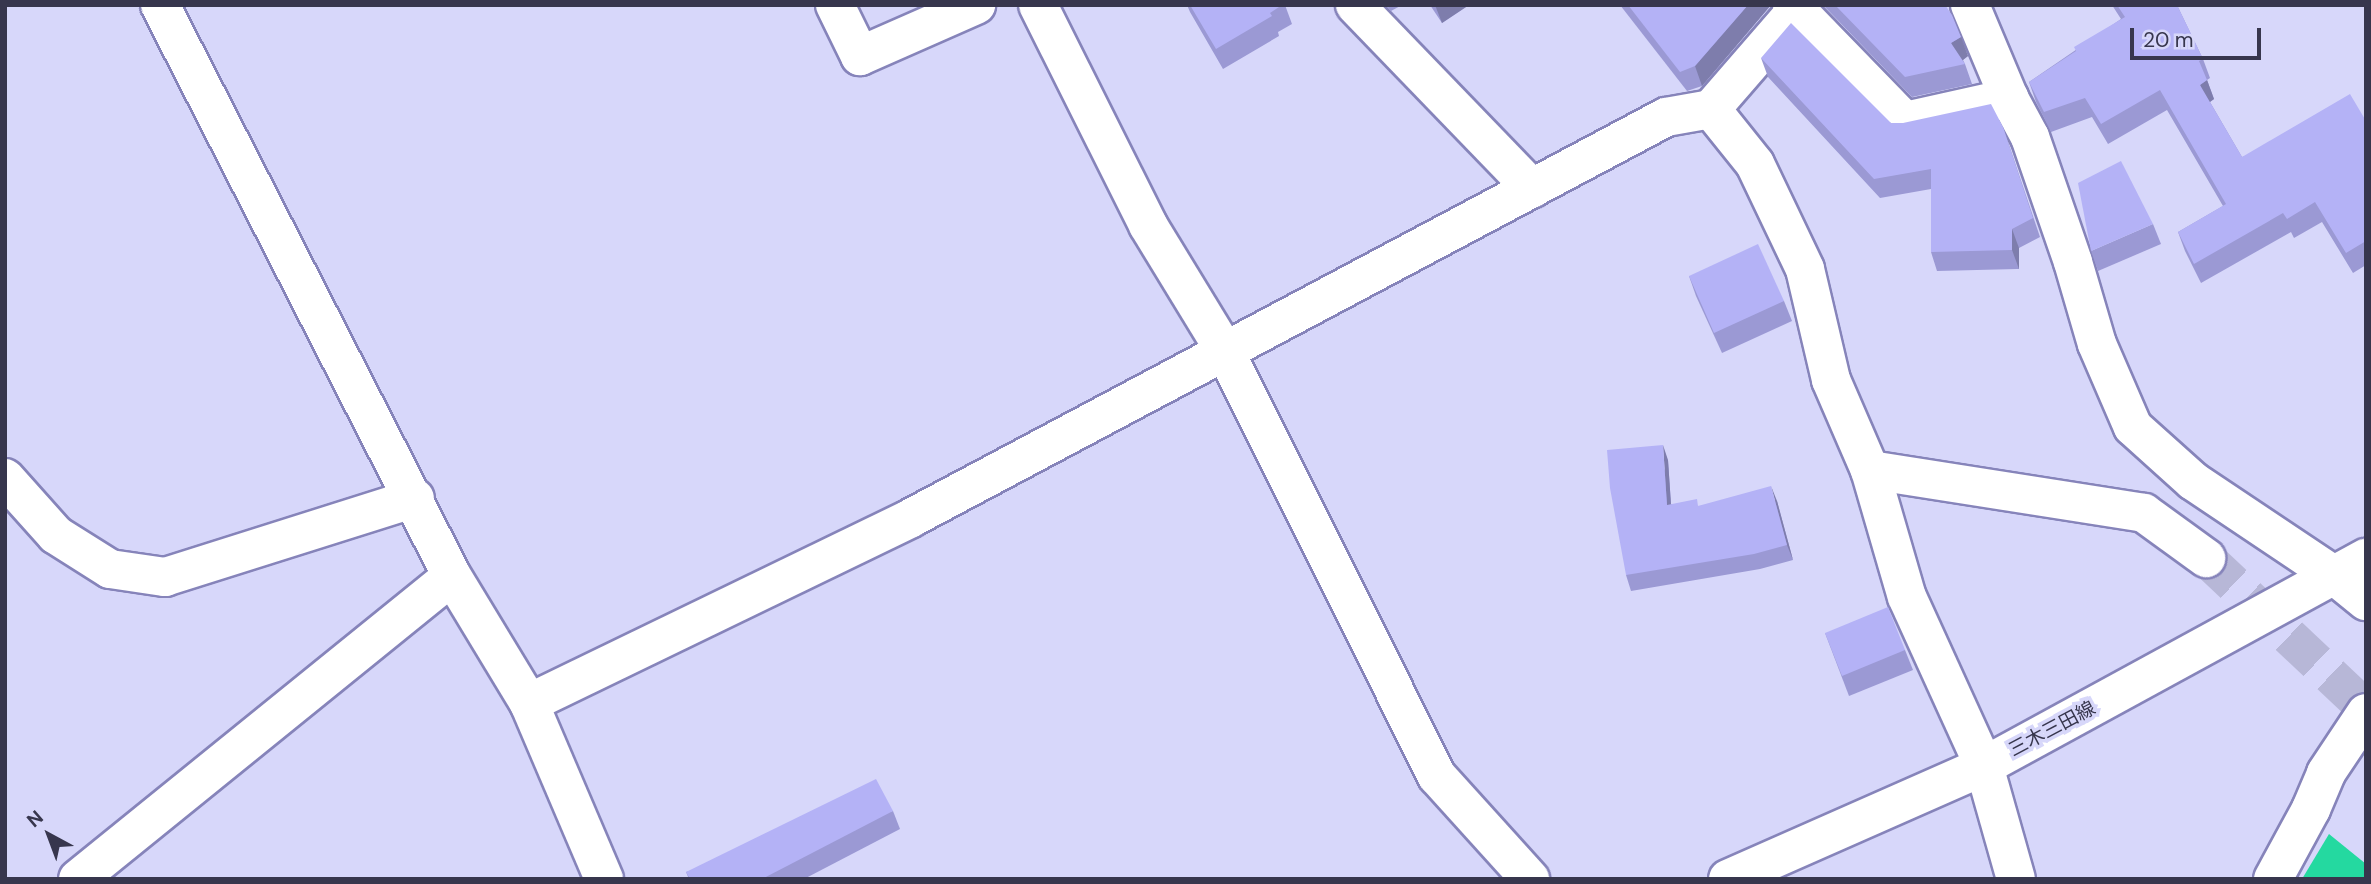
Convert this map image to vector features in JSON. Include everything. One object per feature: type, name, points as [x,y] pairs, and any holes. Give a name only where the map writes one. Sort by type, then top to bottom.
[{"type":"street","points":[[160,5],[415,498],[452,576],[529,704],[604,879]]},
{"type":"street","points":[[835,5],[860,56],[976,5]]},
{"type":"street","points":[[1038,5],[1148,225],[1225,351],[1437,776],[1530,879]]},
{"type":"street","points":[[1355,5],[1532,188]]},
{"type":"street","points":[[1970,5],[2009,98],[2029,137],[2073,262],[2097,344],[2133,427],[2193,481],[2351,567],[2366,601]]},
{"type":"street","points":[[529,704],[911,518],[1666,117],[1711,109],[1796,7],[1905,121],[2009,98]]},
{"type":"street","points":[[1711,109],[1755,164],[1805,270],[1831,380],[1870,470],[1907,597],[1984,766],[2015,879]]},
{"type":"street","points":[[1870,470],[2144,513],[2206,558]]},
{"type":"street","points":[[5,478],[56,535],[110,569],[164,577],[415,498]]},
{"type":"street","name":"三木三田線","points":[[1728,879],[1984,766],[2351,567]]},
{"type":"street","points":[[78,879],[452,576]]},
{"type":"street","points":[[2273,879],[2311,809],[2326,773],[2366,713]]},
{"type":"shaded area","points":[[2329,834],[2366,864],[2366,879],[2302,879]]},
{"type":"building","points":[[1190,5],[1282,5],[1270,13],[1272,16],[1216,49]]},
{"type":"building","points":[[1628,5],[1748,5],[1695,66],[1680,72]]},
{"type":"building","points":[[1835,5],[1945,5],[1961,37],[1951,43],[1965,64],[1905,77]]},
{"type":"building","points":[[2117,5],[2177,5],[2203,59],[2199,61],[2207,80],[2200,85],[2242,157],[2350,94],[2366,121],[2366,241],[2346,253],[2315,202],[2287,219],[2283,213],[2194,264],[2178,232],[2226,204],[2160,90],[2101,124],[2085,98],[2044,112],[2029,82],[2076,51],[2074,47],[2125,17]]},
{"type":"building","points":[[1791,23],[1891,123],[1903,123],[1991,104],[2003,127],[2033,218],[2012,229],[2012,250],[1931,252],[1931,169],[1874,179],[1761,58]]},
{"type":"building","points":[[2121,161],[2153,224],[2091,251],[2078,183]]},
{"type":"building","points":[[1758,244],[1784,301],[1714,333],[1689,276]]},
{"type":"building","points":[[1663,445],[1667,505],[1697,499],[1698,506],[1771,486],[1787,545],[1754,554],[1626,575],[1610,488],[1607,450]]},
{"type":"building","points":[[1888,607],[1905,650],[1842,676],[1825,633]]},
{"type":"building","points":[[876,779],[893,811],[762,879],[690,879],[686,872]]},
{"type":"tunnel","points":[[2206,558],[2366,709]]}]
